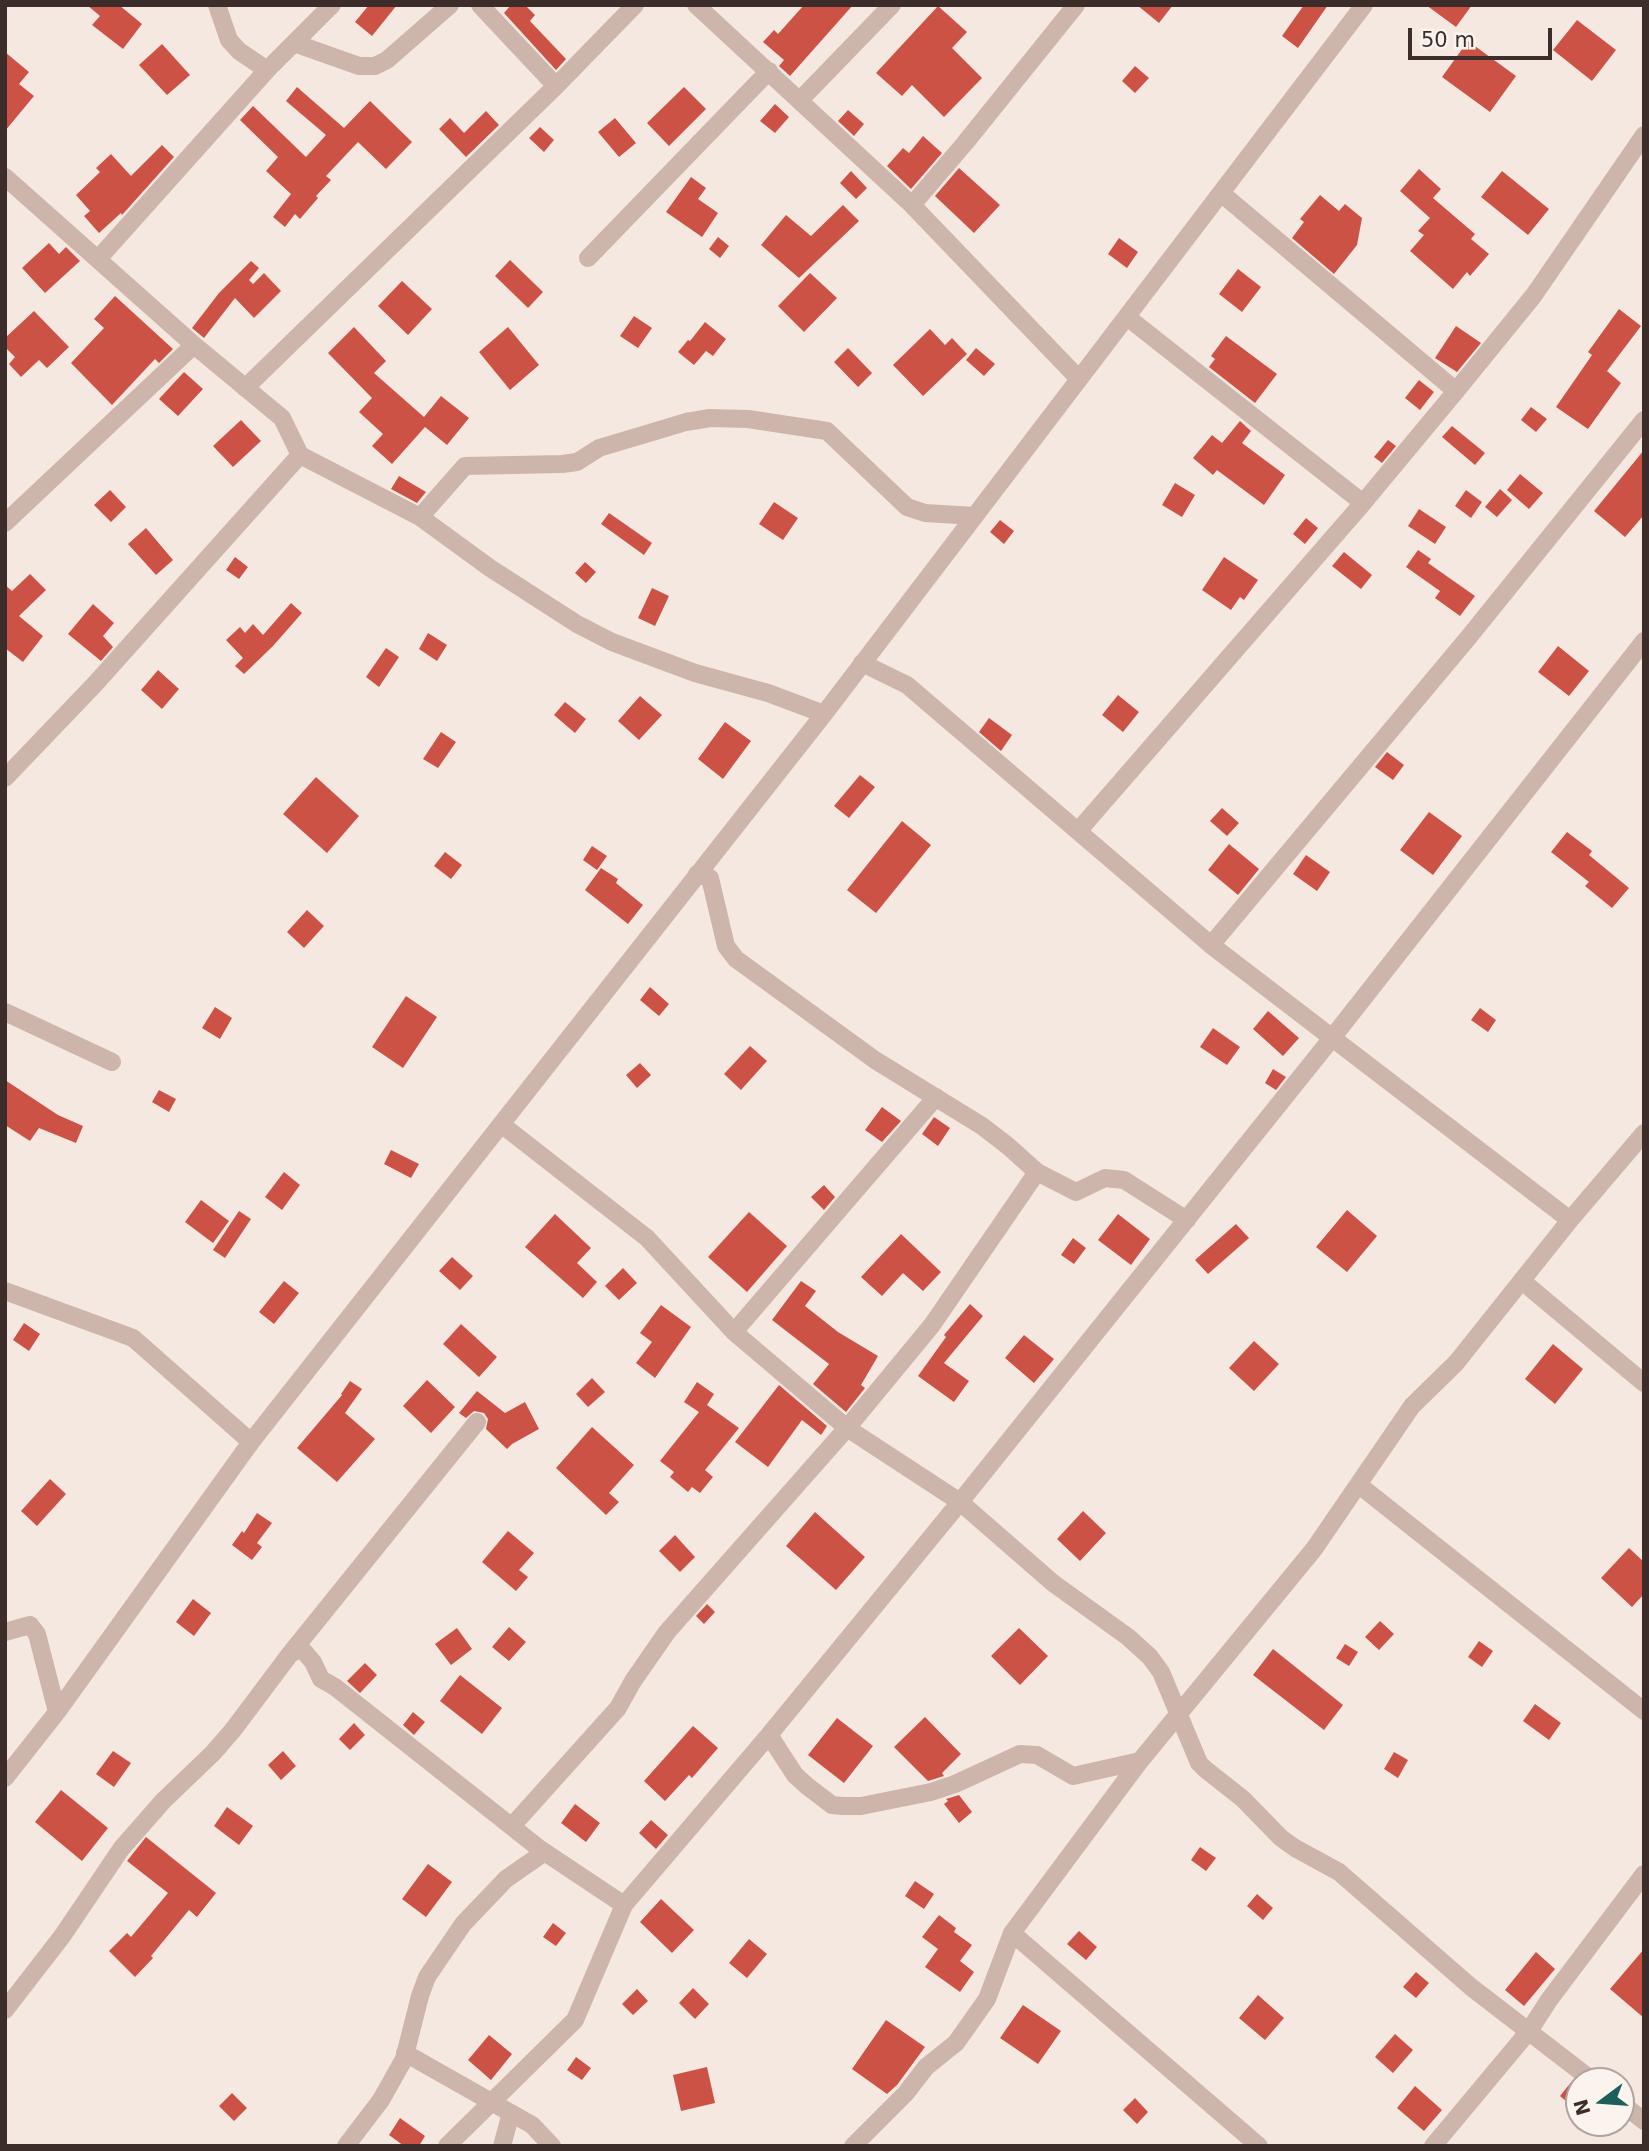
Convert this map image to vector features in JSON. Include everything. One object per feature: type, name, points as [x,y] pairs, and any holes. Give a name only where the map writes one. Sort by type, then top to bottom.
[{"type":"street","points":[[217,5],[229,40],[239,51],[267,70]]},
{"type":"street","points":[[98,259],[267,70],[332,5]]},
{"type":"street","points":[[294,43],[359,66],[375,66],[387,60],[450,5]]},
{"type":"street","points":[[480,5],[556,86]]},
{"type":"street","points":[[245,388],[556,86],[635,5]]},
{"type":"street","points":[[696,5],[912,205],[1079,379]]},
{"type":"street","points":[[800,100],[892,5]]},
{"type":"street","points":[[912,205],[1076,5]]},
{"type":"street","points":[[5,1778],[57,1712],[251,1442],[824,714],[1364,5]]},
{"type":"street","points":[[588,258],[769,71]]},
{"type":"street","points":[[1079,830],[1363,503],[1456,391],[1534,295],[1644,135]]},
{"type":"street","points":[[5,177],[194,345],[282,418],[300,455],[420,517],[490,568],[578,624],[612,642],[695,673],[768,693],[824,714]]},
{"type":"street","points":[[1221,193],[1456,391]]},
{"type":"street","points":[[1127,317],[1363,503]]},
{"type":"street","points":[[5,523],[194,345]]},
{"type":"street","points":[[420,517],[465,466],[577,462],[599,448],[687,422],[710,418],[748,419],[827,431],[907,506],[925,513],[975,516]]},
{"type":"street","points":[[1211,945],[1459,649],[1644,420]]},
{"type":"street","points":[[5,778],[95,684],[300,455]]},
{"type":"street","points":[[447,2146],[575,2020],[624,1905],[769,1735],[960,1502],[1332,1038],[1644,641]]},
{"type":"street","points":[[862,663],[907,685],[1211,945],[1570,1220]]},
{"type":"street","points":[[697,874],[710,878],[726,946],[736,959],[875,1060],[982,1126],[1037,1172],[1076,1192],[1105,1178],[1124,1180],[1187,1220]]},
{"type":"street","points":[[5,1012],[112,1062]]},
{"type":"street","points":[[734,1332],[936,1097]]},
{"type":"street","points":[[501,1125],[647,1238],[734,1332],[847,1428],[960,1502],[1052,1583],[1128,1637],[1150,1657],[1160,1672],[1199,1763],[1243,1799],[1281,1838],[1339,1872],[1471,1987],[1575,2067]]},
{"type":"street","points":[[853,2146],[906,2093],[926,2067],[956,2043],[987,1999],[1012,1933],[1140,1761],[1179,1717],[1314,1549],[1412,1406],[1457,1363],[1570,1220],[1644,1133]]},
{"type":"street","points":[[512,1826],[618,1708],[667,1632],[847,1428],[932,1325],[1037,1172]]},
{"type":"street","points":[[1522,1281],[1644,1383]]},
{"type":"street","points":[[5,1291],[133,1338],[251,1442]]},
{"type":"street","points":[[5,2010],[63,1935],[121,1849],[163,1801],[213,1753],[477,1422]]},
{"type":"street","points":[[1359,1485],[1644,1711]]},
{"type":"street","points":[[5,1632],[30,1625],[37,1634],[57,1712]]},
{"type":"street","points":[[290,1654],[302,1648],[321,1679],[335,1687],[540,1849],[577,1871],[624,1905]]},
{"type":"street","points":[[769,1735],[795,1775],[819,1797],[832,1805],[842,1807],[923,1795],[955,1784],[1020,1754],[1037,1755],[1073,1776],[1140,1761]]},
{"type":"street","points":[[346,2146],[381,2100],[405,2053],[419,1996],[427,1977],[463,1924],[506,1879],[539,1856],[540,1849]]},
{"type":"street","points":[[1433,2146],[1530,2031],[1549,2000],[1644,1874]]},
{"type":"street","points":[[1012,1933],[1246,2142]]},
{"type":"street","points":[[405,2053],[532,2125],[552,2146]]},
{"type":"street","points":[[502,2146],[511,2113]]},
{"type":"building","points":[[87,5],[119,5],[142,24],[123,49],[92,25],[100,16]]},
{"type":"building","points":[[369,5],[397,5],[372,36],[355,22]]},
{"type":"building","points":[[511,5],[525,5],[535,15],[530,21],[566,59],[556,70],[504,13]]},
{"type":"building","points":[[804,5],[853,5],[790,76],[779,66],[784,60],[763,42],[774,30],[778,34]]},
{"type":"building","points":[[1137,5],[1173,5],[1159,23]]},
{"type":"building","points":[[1304,5],[1328,5],[1298,48],[1282,36]]},
{"type":"building","points":[[1426,5],[1472,5],[1456,27]]},
{"type":"building","points":[[938,6],[967,32],[952,48],[982,78],[944,117],[912,85],[902,96],[876,73]]},
{"type":"building","points":[[1577,20],[1616,50],[1592,81],[1553,50]]},
{"type":"building","points":[[1468,41],[1516,76],[1490,112],[1442,77]]},
{"type":"building","points":[[162,44],[190,75],[167,95],[139,65]]},
{"type":"building","points":[[5,52],[29,72],[19,84],[34,96],[5,131]]},
{"type":"building","points":[[1135,66],[1149,78],[1135,93],[1122,81]]},
{"type":"building","points":[[297,87],[344,128],[370,101],[412,142],[386,169],[358,142],[326,176],[331,180],[300,219],[295,214],[285,227],[273,217],[291,194],[266,171],[278,157],[240,120],[253,106],[306,157],[326,135],[286,101]]},
{"type":"building","points":[[684,87],[706,109],[669,146],[647,123]]},
{"type":"building","points":[[775,104],[789,117],[775,133],[760,121]]},
{"type":"building","points":[[848,110],[864,124],[854,136],[838,121]]},
{"type":"building","points":[[486,111],[499,125],[466,157],[439,129],[450,118],[464,133]]},
{"type":"building","points":[[615,118],[636,143],[619,157],[598,132]]},
{"type":"building","points":[[540,127],[554,140],[544,152],[529,138]]},
{"type":"building","points":[[923,136],[942,153],[911,189],[887,166],[903,148],[909,153]]},
{"type":"building","points":[[162,145],[174,157],[122,215],[121,213],[99,233],[84,216],[90,211],[76,195],[100,172],[96,168],[111,154],[131,176]]},
{"type":"building","points":[[959,168],[1000,205],[974,233],[935,196]]},
{"type":"building","points":[[1419,169],[1441,189],[1433,198],[1475,234],[1471,239],[1489,254],[1470,276],[1467,272],[1453,289],[1410,251],[1424,235],[1418,231],[1430,218],[1400,191]]},
{"type":"building","points":[[851,171],[867,188],[856,199],[840,183]]},
{"type":"building","points":[[1502,171],[1549,209],[1528,235],[1481,197]]},
{"type":"building","points":[[691,177],[706,188],[698,199],[718,213],[702,237],[666,212]]},
{"type":"building","points":[[1320,195],[1339,211],[1345,204],[1362,218],[1357,245],[1334,274],[1292,238],[1304,222],[1300,219]]},
{"type":"building","points":[[843,205],[859,221],[799,278],[761,245],[786,215],[811,236]]},
{"type":"building","points":[[718,237],[729,246],[720,258],[709,249]]},
{"type":"building","points":[[1119,238],[1138,252],[1127,268],[1108,254]]},
{"type":"building","points":[[49,243],[59,254],[66,247],[80,261],[45,293],[22,268]]},
{"type":"building","points":[[510,260],[543,292],[528,308],[495,276]]},
{"type":"building","points":[[251,261],[259,268],[249,280],[253,284],[264,273],[281,291],[254,318],[235,298],[204,338],[192,328],[219,293]]},
{"type":"building","points":[[1238,269],[1261,287],[1242,312],[1219,294]]},
{"type":"building","points":[[810,273],[837,298],[804,332],[778,306]]},
{"type":"building","points":[[402,281],[432,309],[408,335],[378,306]]},
{"type":"building","points":[[115,296],[173,349],[159,363],[155,359],[112,405],[71,363],[104,328],[94,319]]},
{"type":"building","points":[[1619,309],[1641,326],[1607,371],[1621,383],[1588,429],[1556,407],[1592,355],[1588,352]]},
{"type":"building","points":[[34,311],[69,347],[47,368],[39,360],[21,377],[9,364],[15,357],[5,347],[5,338]]},
{"type":"building","points":[[634,316],[652,328],[638,348],[620,336]]},
{"type":"building","points":[[705,322],[726,339],[713,356],[706,351],[694,365],[678,352]]},
{"type":"building","points":[[1456,326],[1481,343],[1457,372],[1435,358]]},
{"type":"building","points":[[354,327],[386,361],[374,373],[424,417],[441,396],[469,418],[447,445],[425,427],[392,464],[372,446],[383,434],[359,412],[372,398],[328,353]]},
{"type":"building","points":[[508,327],[539,365],[510,390],[479,352]]},
{"type":"building","points":[[930,329],[945,345],[952,338],[967,354],[923,396],[893,365]]},
{"type":"building","points":[[1226,336],[1277,374],[1255,403],[1209,367],[1215,359],[1211,356]]},
{"type":"building","points":[[848,348],[872,373],[858,387],[834,362]]},
{"type":"building","points":[[976,348],[995,364],[984,376],[966,360]]},
{"type":"building","points":[[184,372],[203,389],[178,416],[159,399]]},
{"type":"building","points":[[1419,380],[1434,392],[1420,410],[1405,398]]},
{"type":"building","points":[[1531,407],[1547,419],[1536,432],[1521,420]]},
{"type":"building","points":[[241,420],[261,441],[233,467],[213,446]]},
{"type":"building","points":[[1240,421],[1251,431],[1242,443],[1285,475],[1264,505],[1217,470],[1213,475],[1193,458],[1212,435],[1222,443]]},
{"type":"building","points":[[1452,426],[1485,453],[1475,465],[1442,437]]},
{"type":"building","points":[[1388,440],[1396,446],[1382,463],[1374,457]]},
{"type":"building","points":[[1644,450],[1644,515],[1625,537],[1594,511]]},
{"type":"building","points":[[1520,474],[1543,493],[1529,509],[1507,490]]},
{"type":"building","points":[[399,476],[426,492],[417,503],[391,489]]},
{"type":"building","points":[[1175,483],[1195,495],[1182,517],[1162,505]]},
{"type":"building","points":[[1500,489],[1512,500],[1497,517],[1485,507]]},
{"type":"building","points":[[110,490],[126,507],[111,522],[94,505]]},
{"type":"building","points":[[1466,490],[1482,502],[1471,518],[1455,506]]},
{"type":"building","points":[[774,502],[798,518],[783,540],[759,524]]},
{"type":"building","points":[[1419,509],[1446,527],[1435,544],[1408,526]]},
{"type":"building","points":[[609,513],[652,543],[644,555],[601,524]]},
{"type":"building","points":[[1306,518],[1318,528],[1305,544],[1293,534]]},
{"type":"building","points":[[1000,520],[1014,531],[1004,544],[990,532]]},
{"type":"building","points":[[146,528],[173,560],[156,575],[128,544]]},
{"type":"building","points":[[1418,550],[1431,559],[1428,563],[1475,596],[1460,616],[1435,598],[1440,591],[1406,567]]},
{"type":"building","points":[[1344,552],[1372,575],[1361,589],[1332,566]]},
{"type":"building","points":[[235,557],[248,567],[239,579],[226,570]]},
{"type":"building","points":[[1224,557],[1258,580],[1244,600],[1240,597],[1231,610],[1202,590]]},
{"type":"building","points":[[585,562],[596,572],[586,583],[575,573]]},
{"type":"building","points":[[30,574],[46,590],[19,616],[43,636],[23,662],[5,648],[5,585],[12,591]]},
{"type":"building","points":[[652,588],[669,596],[655,626],[638,618]]},
{"type":"building","points":[[291,603],[302,613],[244,674],[235,666],[243,658],[226,640],[240,627],[245,633],[253,624],[263,635]]},
{"type":"building","points":[[93,604],[114,623],[103,636],[113,647],[101,661],[68,634]]},
{"type":"building","points":[[428,633],[447,645],[437,661],[419,649]]},
{"type":"building","points":[[1558,646],[1589,671],[1569,696],[1538,672]]},
{"type":"building","points":[[386,648],[399,657],[379,687],[366,677]]},
{"type":"building","points":[[158,670],[179,689],[162,709],[141,690]]},
{"type":"building","points":[[1118,695],[1139,712],[1123,732],[1102,715]]},
{"type":"building","points":[[640,696],[662,715],[639,740],[618,721]]},
{"type":"building","points":[[565,702],[586,719],[575,733],[554,715]]},
{"type":"building","points":[[989,718],[1012,735],[1001,751],[979,732]]},
{"type":"building","points":[[725,722],[751,741],[723,779],[698,759]]},
{"type":"building","points":[[441,732],[456,742],[438,768],[423,759]]},
{"type":"building","points":[[1387,752],[1404,765],[1393,780],[1375,767]]},
{"type":"building","points":[[860,775],[875,787],[849,818],[834,806]]},
{"type":"building","points":[[316,777],[359,816],[327,853],[283,814]]},
{"type":"building","points":[[1222,808],[1239,823],[1227,836],[1210,821]]},
{"type":"building","points":[[1429,812],[1462,836],[1433,875],[1400,850]]},
{"type":"building","points":[[902,821],[931,845],[876,913],[847,890]]},
{"type":"building","points":[[1567,832],[1592,851],[1589,855],[1629,888],[1612,908],[1585,886],[1589,882],[1551,852]]},
{"type":"building","points":[[1229,844],[1259,869],[1238,895],[1208,870]]},
{"type":"building","points":[[592,846],[607,856],[597,870],[583,860]]},
{"type":"building","points":[[445,852],[462,865],[451,879],[434,866]]},
{"type":"building","points":[[1306,855],[1330,872],[1317,891],[1293,874]]},
{"type":"building","points":[[601,868],[618,879],[616,883],[643,905],[628,924],[585,890]]},
{"type":"building","points":[[307,910],[324,926],[304,948],[287,932]]},
{"type":"building","points":[[650,987],[669,1004],[659,1016],[640,1000]]},
{"type":"building","points":[[406,996],[437,1017],[403,1068],[372,1047]]},
{"type":"building","points":[[215,1007],[232,1018],[220,1039],[202,1028]]},
{"type":"building","points":[[1480,1008],[1496,1020],[1488,1032],[1471,1020]]},
{"type":"building","points":[[1268,1011],[1299,1038],[1283,1056],[1253,1029]]},
{"type":"building","points":[[1213,1028],[1240,1047],[1227,1065],[1200,1047]]},
{"type":"building","points":[[750,1046],[767,1061],[741,1090],[724,1074]]},
{"type":"building","points":[[640,1063],[651,1075],[637,1088],[626,1075]]},
{"type":"building","points":[[1273,1069],[1286,1077],[1276,1090],[1265,1083]]},
{"type":"building","points":[[5,1080],[58,1115],[83,1126],[76,1143],[39,1128],[30,1141],[5,1125]]},
{"type":"building","points":[[159,1090],[176,1099],[169,1112],[152,1102]]},
{"type":"building","points":[[882,1107],[901,1121],[882,1142],[865,1130]]},
{"type":"building","points":[[934,1117],[950,1128],[938,1146],[922,1134]]},
{"type":"building","points":[[391,1150],[419,1164],[411,1178],[384,1164]]},
{"type":"building","points":[[284,1172],[300,1185],[282,1210],[265,1197]]},
{"type":"building","points":[[824,1185],[835,1197],[824,1210],[811,1197]]},
{"type":"building","points":[[201,1200],[229,1221],[213,1243],[185,1222]]},
{"type":"building","points":[[1347,1210],[1377,1236],[1347,1272],[1316,1247]]},
{"type":"building","points":[[239,1211],[251,1219],[225,1258],[213,1250]]},
{"type":"building","points":[[749,1212],[787,1246],[747,1292],[708,1257]]},
{"type":"building","points":[[555,1214],[591,1248],[577,1263],[597,1282],[583,1298],[525,1247]]},
{"type":"building","points":[[1118,1214],[1150,1239],[1131,1265],[1098,1240]]},
{"type":"building","points":[[1236,1224],[1249,1238],[1208,1274],[1195,1260]]},
{"type":"building","points":[[901,1234],[941,1272],[923,1291],[903,1273],[882,1296],[861,1277]]},
{"type":"building","points":[[1073,1238],[1086,1248],[1074,1264],[1061,1255]]},
{"type":"building","points":[[452,1257],[473,1276],[460,1290],[439,1271]]},
{"type":"building","points":[[623,1268],[637,1283],[619,1300],[605,1286]]},
{"type":"building","points":[[284,1281],[299,1293],[274,1324],[259,1312]]},
{"type":"building","points":[[801,1281],[816,1291],[805,1306],[838,1332],[878,1356],[861,1385],[865,1388],[846,1412],[813,1384],[829,1364],[772,1320]]},
{"type":"building","points":[[970,1304],[983,1316],[944,1363],[969,1381],[954,1402],[918,1376],[946,1337],[944,1335]]},
{"type":"building","points":[[661,1305],[691,1327],[655,1378],[636,1363],[652,1342],[640,1333]]},
{"type":"building","points":[[24,1323],[40,1334],[29,1351],[13,1340]]},
{"type":"building","points":[[461,1324],[497,1357],[479,1377],[443,1344]]},
{"type":"building","points":[[1024,1335],[1054,1359],[1034,1383],[1005,1358]]},
{"type":"building","points":[[1254,1341],[1279,1364],[1254,1391],[1229,1368]]},
{"type":"building","points":[[1553,1344],[1583,1369],[1555,1404],[1525,1379]]},
{"type":"building","points":[[592,1378],[605,1392],[588,1407],[576,1394]]},
{"type":"building","points":[[427,1380],[455,1407],[431,1433],[403,1406]]},
{"type":"building","points":[[350,1381],[362,1389],[345,1413],[375,1439],[337,1482],[297,1448],[342,1395]]},
{"type":"building","points":[[697,1382],[714,1394],[707,1405],[739,1428],[705,1470],[713,1477],[700,1493],[692,1487],[688,1492],[670,1477],[674,1472],[660,1461],[699,1412],[684,1402]]},
{"type":"building","points":[[779,1385],[827,1426],[821,1435],[802,1420],[768,1467],[735,1442]]},
{"type":"building","points":[[477,1391],[505,1413],[525,1402],[539,1429],[507,1449],[486,1429],[488,1419],[484,1413],[474,1411],[466,1418],[459,1413]]},
{"type":"building","points":[[592,1427],[634,1465],[609,1493],[619,1502],[606,1515],[556,1468]]},
{"type":"building","points":[[50,1479],[66,1494],[37,1526],[21,1511]]},
{"type":"building","points":[[1083,1511],[1106,1533],[1080,1561],[1057,1539]]},
{"type":"building","points":[[815,1512],[865,1557],[836,1590],[786,1546]]},
{"type":"building","points":[[257,1513],[272,1523],[257,1543],[262,1547],[252,1560],[232,1545]]},
{"type":"building","points":[[508,1531],[534,1553],[519,1570],[528,1577],[516,1591],[482,1562]]},
{"type":"building","points":[[675,1535],[695,1557],[680,1572],[659,1551]]},
{"type":"building","points":[[1629,1548],[1644,1562],[1644,1594],[1632,1607],[1601,1578]]},
{"type":"building","points":[[193,1599],[211,1613],[194,1636],[176,1622]]},
{"type":"building","points":[[707,1604],[715,1612],[704,1624],[696,1616]]},
{"type":"building","points":[[1380,1621],[1394,1634],[1379,1650],[1365,1637]]},
{"type":"building","points":[[509,1627],[526,1642],[509,1661],[492,1647]]},
{"type":"building","points":[[457,1628],[472,1649],[451,1665],[435,1644]]},
{"type":"building","points":[[1019,1628],[1048,1656],[1020,1685],[991,1656]]},
{"type":"building","points":[[1479,1641],[1493,1651],[1482,1667],[1468,1657]]},
{"type":"building","points":[[1345,1644],[1358,1652],[1349,1666],[1336,1658]]},
{"type":"building","points":[[1273,1649],[1343,1705],[1324,1730],[1253,1675]]},
{"type":"building","points":[[365,1663],[377,1675],[360,1693],[347,1681]]},
{"type":"building","points":[[460,1675],[502,1708],[482,1734],[440,1701]]},
{"type":"building","points":[[1535,1704],[1561,1723],[1549,1740],[1523,1721]]},
{"type":"building","points":[[413,1712],[425,1722],[414,1735],[403,1725]]},
{"type":"building","points":[[925,1717],[961,1754],[942,1773],[944,1776],[928,1781],[894,1747]]},
{"type":"building","points":[[837,1718],[873,1746],[844,1783],[808,1755]]},
{"type":"building","points":[[354,1723],[365,1735],[350,1750],[339,1739]]},
{"type":"building","points":[[693,1726],[718,1748],[692,1778],[689,1775],[665,1801],[644,1781]]},
{"type":"building","points":[[113,1751],[131,1763],[114,1787],[96,1774]]},
{"type":"building","points":[[283,1751],[296,1766],[281,1780],[268,1765]]},
{"type":"building","points":[[1394,1752],[1408,1760],[1398,1778],[1384,1769]]},
{"type":"building","points":[[61,1790],[108,1828],[82,1861],[35,1822]]},
{"type":"building","points":[[959,1795],[972,1812],[959,1823],[944,1804],[948,1801],[946,1799]]},
{"type":"building","points":[[575,1804],[600,1823],[586,1842],[561,1823]]},
{"type":"building","points":[[227,1807],[253,1826],[239,1845],[214,1826]]},
{"type":"building","points":[[651,1820],[668,1835],[656,1849],[639,1833]]},
{"type":"building","points":[[146,1837],[216,1893],[197,1917],[189,1910],[135,1977],[109,1951],[127,1933],[131,1937],[168,1893],[127,1861]]},
{"type":"building","points":[[1200,1847],[1216,1858],[1206,1871],[1191,1860]]},
{"type":"building","points":[[428,1864],[452,1882],[426,1917],[402,1899]]},
{"type":"building","points":[[915,1881],[934,1894],[924,1909],[905,1896]]},
{"type":"building","points":[[1257,1894],[1273,1908],[1263,1920],[1247,1906]]},
{"type":"building","points":[[661,1899],[694,1930],[672,1953],[640,1922]]},
{"type":"building","points":[[939,1915],[956,1928],[954,1932],[972,1945],[960,1961],[974,1972],[960,1992],[925,1967],[938,1949],[922,1937]]},
{"type":"building","points":[[553,1923],[566,1933],[556,1946],[543,1937]]},
{"type":"building","points":[[1079,1931],[1097,1947],[1086,1960],[1067,1944]]},
{"type":"building","points":[[749,1939],[767,1954],[747,1978],[729,1963]]},
{"type":"building","points":[[1644,1949],[1644,2018],[1610,1989]]},
{"type":"building","points":[[1536,1952],[1555,1969],[1524,2006],[1505,1990]]},
{"type":"building","points":[[1416,1972],[1429,1983],[1416,1998],[1403,1987]]},
{"type":"building","points":[[693,1988],[709,2004],[695,2019],[679,2003]]},
{"type":"building","points":[[637,1989],[648,2001],[633,2015],[622,2004]]},
{"type":"building","points":[[1258,1995],[1284,2018],[1265,2040],[1239,2018]]},
{"type":"building","points":[[1023,2005],[1061,2031],[1038,2064],[1000,2038]]},
{"type":"building","points":[[886,2020],[925,2047],[897,2085],[887,2094],[852,2069]]},
{"type":"building","points":[[1395,2034],[1413,2050],[1393,2073],[1375,2057]]},
{"type":"building","points":[[489,2035],[512,2054],[491,2080],[468,2060]]},
{"type":"building","points":[[576,2057],[591,2068],[582,2080],[567,2070]]},
{"type":"building","points":[[707,2067],[715,2103],[681,2111],[673,2075]]},
{"type":"building","points":[[1415,2086],[1442,2110],[1424,2131],[1397,2108]]},
{"type":"building","points":[[232,2093],[247,2108],[234,2121],[219,2106]]},
{"type":"building","points":[[1135,2098],[1148,2112],[1137,2124],[1123,2110]]},
{"type":"building","points":[[400,2118],[425,2136],[419,2146],[404,2146],[389,2135]]}]
